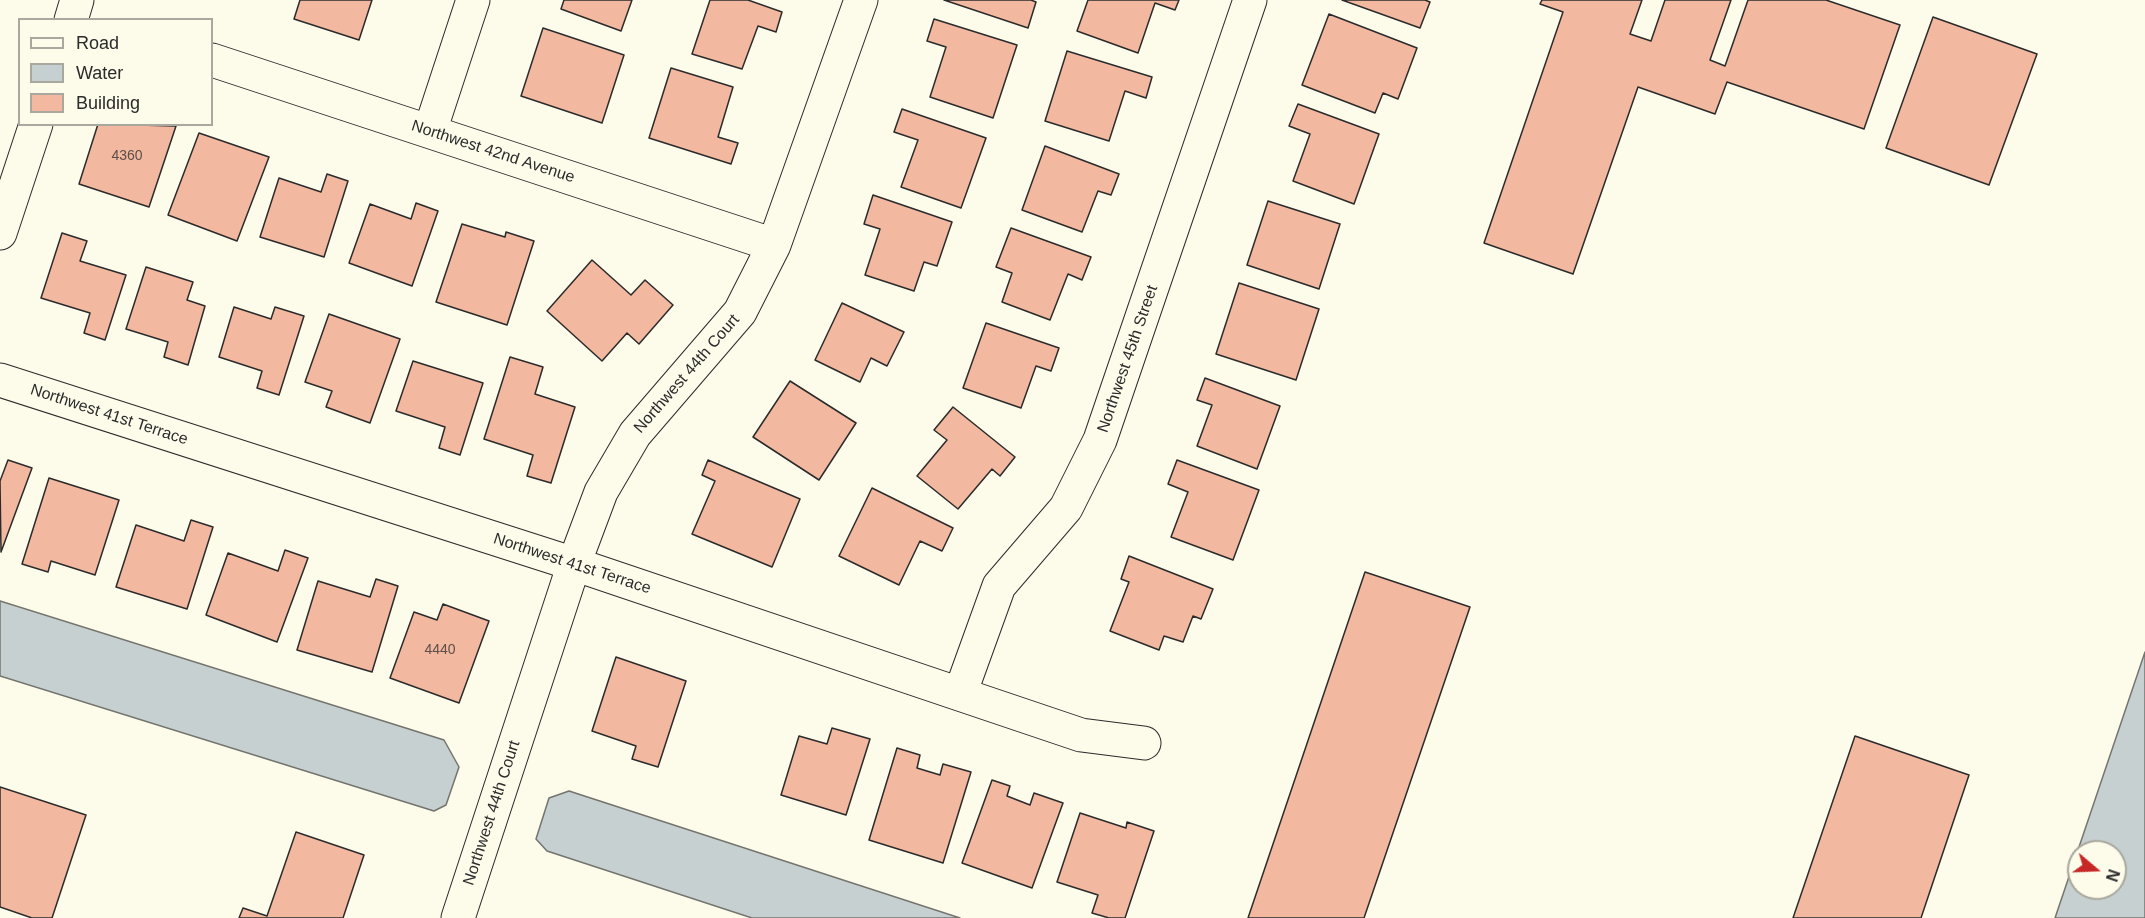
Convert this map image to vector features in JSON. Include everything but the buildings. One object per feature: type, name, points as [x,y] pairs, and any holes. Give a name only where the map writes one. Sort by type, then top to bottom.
[{"type":"street","points":[[430,131],[474,0]]},
{"type":"street","name":"Northwest 44th Court","points":[[458,918],[574,564],[601,492],[634,434],[740,312],[774,245],[861,0]]},
{"type":"street","name":"Northwest 45th Street","points":[[960,694],[999,586],[1066,508],[1100,440],[1250,0]]},
{"type":"street","name":"Northwest 42nd Avenue","points":[[213,60],[774,245]]},
{"type":"street","points":[[0,233],[35,126]]},
{"type":"street","name":"Northwest 41st Terrace","points":[[0,380],[574,564],[1081,735],[1144,743]]},
{"type":"water","points":[[0,601],[444,740],[459,767],[446,805],[434,811],[0,676]]},
{"type":"water","points":[[2145,652],[2145,918],[2055,918],[2067,883],[2067,900],[2127,900],[2127,840],[2081,840]]},
{"type":"water","points":[[569,791],[960,918],[752,918],[547,851],[536,839],[549,798]]}]
